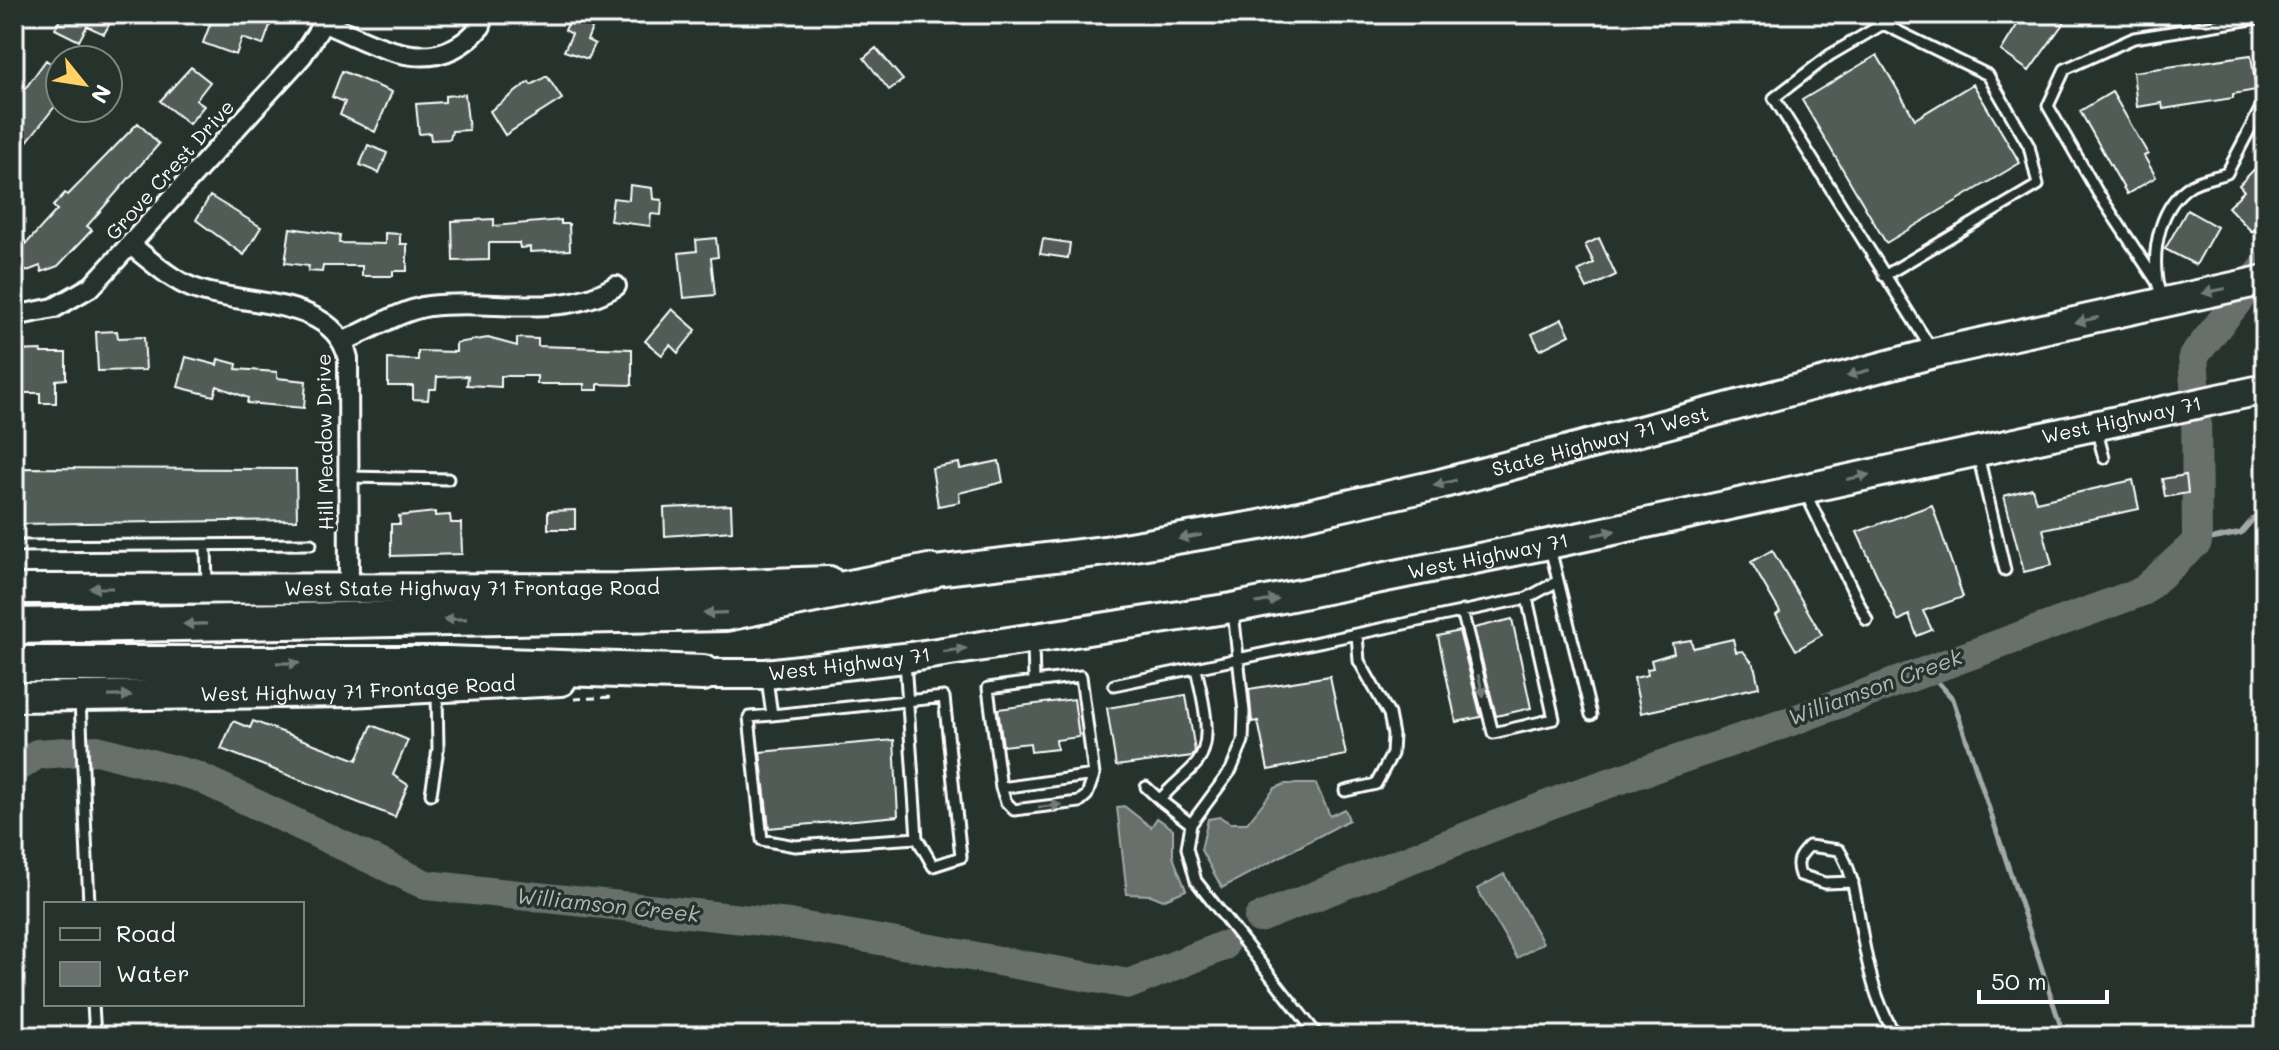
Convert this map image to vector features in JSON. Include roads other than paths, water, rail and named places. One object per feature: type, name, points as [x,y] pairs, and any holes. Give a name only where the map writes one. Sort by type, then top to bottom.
[{"type":"highway","points":[[14,626],[726,613],[929,572]]},
{"type":"highway","points":[[14,664],[446,664],[703,673]]},
{"type":"main road","name":"State Highway 71 West","points":[[929,572],[1105,551],[1260,525],[1440,484],[2160,292],[2265,280]]},
{"type":"main road","name":"West Highway 71","points":[[703,673],[766,674],[904,658],[1232,608],[1549,544],[2259,390]]},
{"type":"main road","name":"West State Highway 71 Frontage Road","points":[[14,589],[640,588],[842,581],[929,572]]},
{"type":"main road","name":"West Highway 71 Frontage Road","points":[[14,697],[437,689],[703,673]]},
{"type":"street","points":[[327,19],[375,45],[425,57],[456,51],[481,26]]},
{"type":"street","name":"Grove Crest Drive","points":[[14,316],[42,311],[73,299],[92,286],[132,246],[302,56],[327,19]]},
{"type":"street","name":"Hill Meadow Drive","points":[[132,246],[189,287],[289,309],[319,320],[344,341],[348,358],[349,588]]},
{"type":"street","points":[[344,341],[425,307],[462,303],[578,304],[616,286]]},
{"type":"lane","points":[[2160,292],[2048,106],[2065,69],[2134,38],[2265,17]]},
{"type":"lane","points":[[1884,276],[2038,185],[2029,146],[1988,75],[1883,24],[1830,55],[1774,98],[1884,276],[1934,353]]},
{"type":"lane","points":[[2160,292],[2153,255],[2166,213],[2191,185],[2227,173],[2265,100]]},
{"type":"lane","points":[[2096,425],[2104,458]]},
{"type":"lane","points":[[1977,452],[2005,570]]},
{"type":"lane","points":[[349,477],[448,479]]},
{"type":"lane","points":[[1803,489],[1867,620]]},
{"type":"lane","points":[[14,546],[311,544]]},
{"type":"lane","points":[[1549,544],[1591,715]]},
{"type":"lane","points":[[206,546],[207,588]]},
{"type":"lane","points":[[1114,685],[1240,661],[1527,598],[1558,581]]},
{"type":"lane","points":[[1462,611],[1493,733],[1554,719],[1527,598]]},
{"type":"lane","points":[[1232,608],[1240,661],[1243,741],[1231,770],[1191,824],[1187,848],[1196,881],[1318,1036]]},
{"type":"lane","points":[[1345,791],[1376,784],[1392,754],[1389,714],[1359,661],[1357,634]]},
{"type":"lane","points":[[1032,638],[1034,682]]},
{"type":"lane","points":[[904,658],[909,700],[917,838],[933,866],[961,857],[944,697],[909,700],[749,717],[762,840],[795,846],[917,838]]},
{"type":"lane","points":[[1160,800],[1199,760],[1206,737],[1196,669]]},
{"type":"lane","points":[[766,674],[772,715]]},
{"type":"lane","points":[[1081,676],[1094,775],[1087,795],[1079,802],[1014,810],[1006,802],[1001,788],[988,688],[1034,682],[1081,676]]},
{"type":"lane","points":[[431,794],[438,749],[437,689]]},
{"type":"lane","points":[[80,696],[89,902]]},
{"type":"lane","points":[[1001,788],[1094,775]]},
{"type":"lane","points":[[1146,787],[1191,824]]},
{"type":"lane","points":[[1853,882],[1825,883],[1800,875],[1796,865],[1809,846],[1839,850],[1848,864],[1853,882],[1876,995],[1896,1036]]},
{"type":"lane","points":[[93,1006],[95,1036]]},
{"type":"water","points":[[1285,784],[1316,784],[1330,816],[1345,809],[1349,820],[1222,888],[1201,850],[1208,819],[1220,817],[1230,823],[1247,823],[1275,788]]},
{"type":"water","points":[[1124,806],[1151,827],[1157,818],[1173,829],[1173,857],[1186,890],[1163,900],[1151,895],[1127,894],[1117,807]]},
{"type":"water","points":[[1504,874],[1543,943],[1517,958],[1477,889]]},
{"type":"waterway","name":"Williamson Creek","points":[[1259,918],[1571,796],[1786,723],[2143,591],[2197,542],[2193,357],[2264,268]]},
{"type":"waterway","points":[[2197,542],[2241,533],[2265,505]]},
{"type":"waterway","points":[[1928,671],[1953,699],[2064,1036]]},
{"type":"waterway","name":"Williamson Creek","points":[[14,770],[37,754],[97,750],[196,776],[426,885],[789,924],[1129,984],[1223,946]]}]
